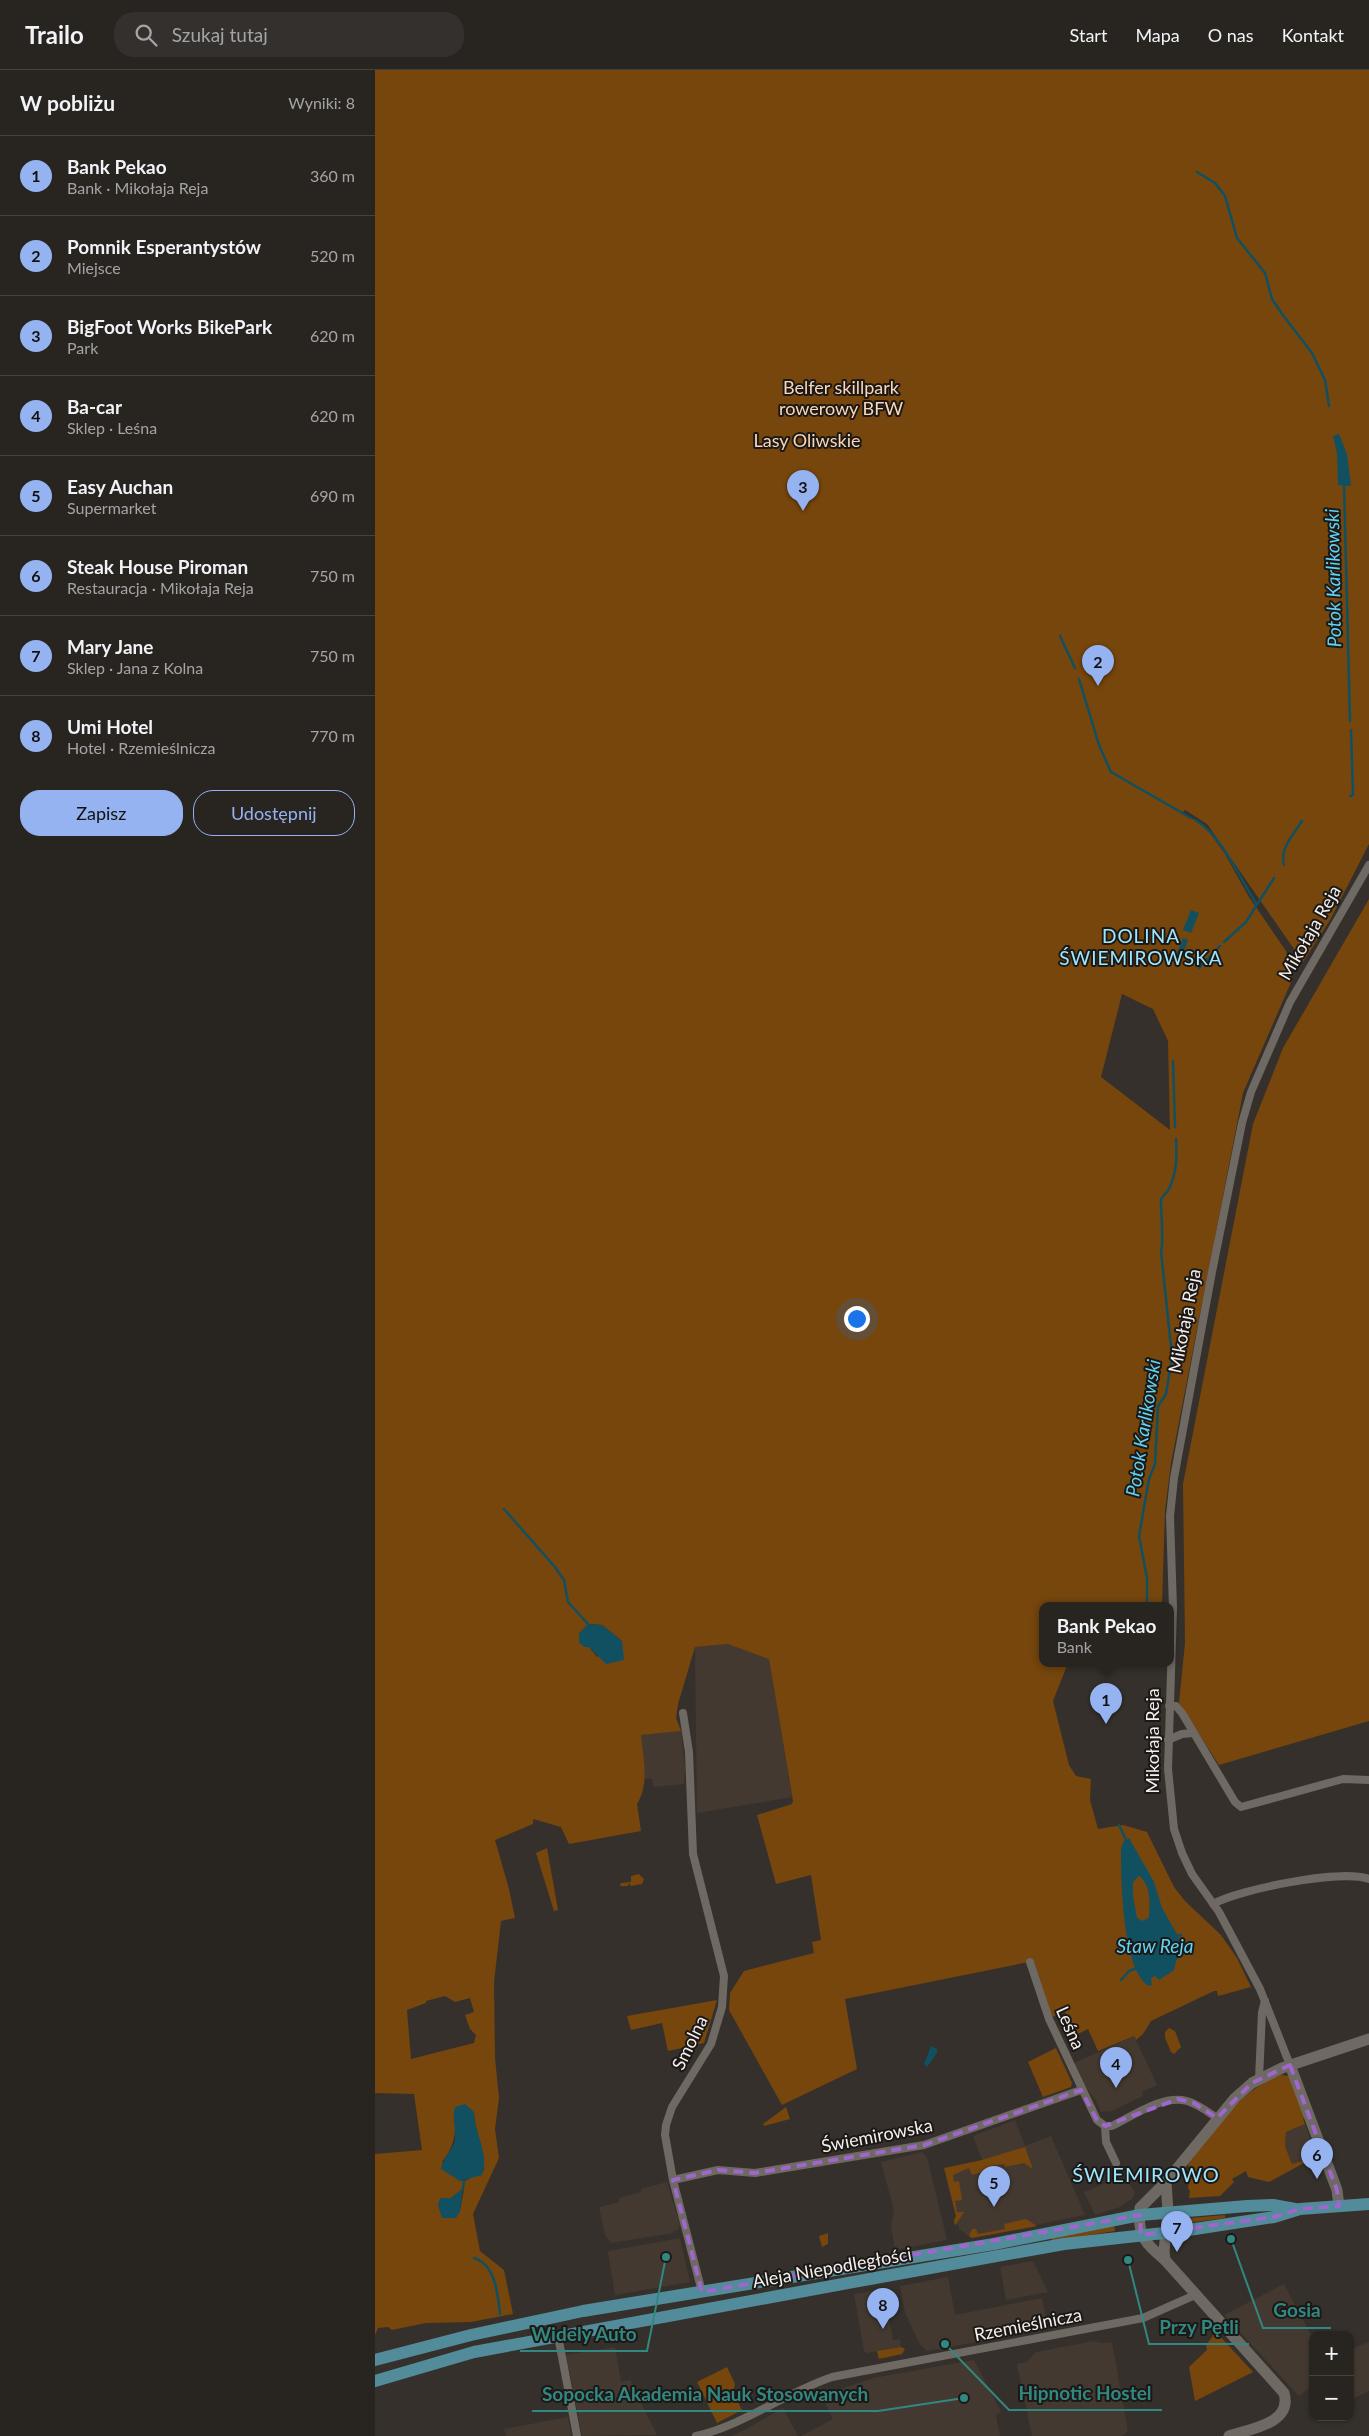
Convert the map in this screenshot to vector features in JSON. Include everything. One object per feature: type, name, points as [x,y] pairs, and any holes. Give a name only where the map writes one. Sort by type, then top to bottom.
[{"type":"main road","name":"Aleja Niepodległości","points":[[375,2381],[450,2358],[558,2336],[1015,2252],[1274,2217],[1300,2209],[1369,2204]]},
{"type":"main road","name":"Aleja Niepodległości","points":[[375,2360],[528,2322],[994,2244],[1140,2215],[1273,2205],[1300,2209]]},
{"type":"street","name":"Mikołaja Reja","points":[[1173,1602],[1170,1516],[1174,1478],[1242,1123],[1262,1063],[1290,1002],[1369,865]]},
{"type":"street","name":"Mikołaja Reja","points":[[1171,1667],[1168,1740],[1170,1803],[1175,1835],[1192,1874],[1213,1904],[1265,2001],[1291,2065],[1337,2190],[1339,2206]]},
{"type":"street","points":[[1169,1706],[1175,1706],[1182,1713],[1235,1802],[1241,1806],[1252,1805],[1343,1780],[1369,1780]]},
{"type":"street","name":"Smolna","points":[[683,1713],[689,1752],[693,1854],[722,1967],[724,1988],[720,2017],[711,2044],[672,2107],[665,2135],[673,2180],[702,2292]]},
{"type":"street","points":[[1168,1740],[1183,1734],[1193,1733]]},
{"type":"street","points":[[1213,1904],[1255,1890],[1323,1878],[1350,1876],[1369,1879]]},
{"type":"street","name":"Leśna","points":[[1030,1962],[1049,2019],[1081,2090],[1097,2120],[1105,2126],[1106,2142],[1115,2163]]},
{"type":"street","points":[[1259,2079],[1262,2012],[1265,2001]]},
{"type":"street","points":[[1229,2436],[1277,2418],[1283,2411],[1286,2398],[1280,2386],[1165,2260],[1145,2242],[1141,2235],[1140,2208],[1166,2182],[1217,2118],[1239,2094],[1259,2079],[1291,2065],[1369,2039]]},
{"type":"street","name":"Świemirowska","points":[[673,2180],[718,2170],[755,2174],[924,2145],[1081,2090]]},
{"type":"street","points":[[1105,2126],[1112,2126],[1166,2101],[1178,2099],[1194,2103],[1217,2118]]},
{"type":"street","points":[[1165,2260],[1163,2251],[1167,2232],[1168,2212],[1166,2182]]},
{"type":"street","name":"Rzemieślnicza","points":[[696,2436],[725,2428],[784,2396],[832,2377],[1143,2318],[1195,2295]]},
{"type":"street","points":[[558,2336],[577,2436]]},
{"type":"highlighted area","points":[[1290,2065],[1337,2190],[1339,2206],[1300,2209],[1274,2217],[1141,2235],[1140,2215],[702,2292],[673,2180],[718,2170],[755,2173],[924,2145],[1081,2090],[1097,2120],[1105,2126],[1178,2099],[1194,2103],[1217,2118],[1252,2083]]},
{"type":"shaded area","points":[[728,1644],[769,1658],[792,1797],[697,1813],[695,1647]]},
{"type":"shaded area","points":[[681,1731],[685,1768],[684,1784],[654,1787],[652,1779],[645,1779],[640,1735]]},
{"type":"shaded area","points":[[1134,2036],[1157,2085],[1142,2092],[1143,2096],[1112,2111],[1101,2112],[1095,2099],[1084,2085],[1074,2063]]},
{"type":"shaded area","points":[[1015,2120],[1025,2146],[1051,2136],[1085,2215],[972,2238],[959,2229],[946,2174],[982,2160],[973,2136]]},
{"type":"shaded area","points":[[1305,2124],[1316,2155],[1292,2164],[1285,2146],[1286,2132]]},
{"type":"shaded area","points":[[922,2152],[927,2157],[947,2240],[895,2250],[891,2226],[894,2210],[881,2162]]},
{"type":"shaded area","points":[[1118,2178],[1126,2179],[1135,2192],[1133,2198],[1120,2207],[1095,2215],[1084,2192]]},
{"type":"shaded area","points":[[667,2182],[680,2225],[678,2230],[673,2231],[673,2233],[611,2243],[605,2235],[599,2207],[619,2202],[619,2198],[641,2192],[641,2189]]},
{"type":"shaded area","points":[[680,2238],[690,2282],[615,2295],[609,2251]]},
{"type":"shaded area","points":[[1033,2261],[1048,2292],[1006,2300],[1000,2267]]},
{"type":"shaded area","points":[[948,2277],[955,2315],[1042,2298],[1048,2329],[927,2351],[919,2343],[905,2313],[900,2286]]},
{"type":"shaded area","points":[[1284,2284],[1309,2331],[1309,2388],[1299,2396],[1224,2315]]},
{"type":"shaded area","points":[[883,2289],[893,2340],[900,2339],[901,2347],[867,2353],[864,2351],[854,2294]]},
{"type":"shaded area","points":[[1094,2341],[1101,2343],[1112,2342],[1128,2431],[1122,2436],[1032,2436],[1017,2364],[1027,2362],[1036,2352]]},
{"type":"shaded area","points":[[1369,2342],[1369,2391],[1354,2398],[1354,2376],[1354,2348]]},
{"type":"shaded area","points":[[615,2347],[621,2382],[630,2380],[657,2435],[582,2436],[566,2355]]},
{"type":"shaded area","points":[[974,2360],[1001,2412],[996,2415],[1000,2436],[801,2436],[833,2419],[821,2396],[873,2378]]},
{"type":"shaded area","points":[[783,2408],[798,2436],[732,2436],[755,2424]]},
{"type":"shaded area","points":[[568,2417],[571,2436],[506,2436],[504,2429]]},
{"type":"green space","name":"Lasy Oliwskie","points":[[375,70],[1369,70],[1369,844],[1330,920],[1303,962],[1207,824],[1185,810],[1182,813],[1205,826],[1225,854],[1249,897],[1286,951],[1292,980],[1243,1093],[1171,1463],[1165,1510],[1162,1602],[1039,1602],[1039,1667],[1066,1667],[1053,1701],[1069,1765],[1076,1776],[1091,1779],[1090,1800],[1098,1829],[1123,1825],[1147,1832],[1174,1887],[1185,1901],[1221,1935],[1237,1958],[1251,1987],[1218,1996],[1217,1991],[1214,1991],[1151,2021],[1143,2034],[1136,2040],[1134,2036],[1098,2051],[1088,2029],[1076,2035],[1065,2012],[1052,2017],[1034,1961],[845,1999],[857,2069],[782,2105],[729,2010],[730,1993],[744,1971],[814,1953],[812,1942],[821,1940],[811,1875],[776,1884],[757,1815],[792,1804],[793,1801],[769,1659],[728,1644],[695,1647],[678,1704],[676,1718],[681,1731],[641,1735],[645,1779],[637,1804],[641,1831],[569,1844],[561,1827],[533,1819],[533,1824],[495,1840],[515,1918],[501,1921],[494,1982],[495,2058],[499,2098],[495,2129],[499,2158],[473,2214],[480,2251],[504,2270],[513,2314],[471,2322],[426,2323],[392,2330],[388,2327],[378,2328],[375,2335],[375,2154],[422,2150],[414,2094],[375,2093]],"holes":[[[1122,994],[1153,1009],[1168,1041],[1170,1130],[1101,1077]],[[588,1624],[602,1625],[622,1641],[597,1657],[579,1634]],[[445,1996],[455,2002],[470,1998],[474,2012],[465,2015],[470,2029],[476,2035],[474,2043],[411,2059],[407,2010],[426,2003],[426,2001]],[[474,2112],[483,2155],[484,2170],[465,2181],[460,2181],[442,2162],[452,2146],[455,2116]],[[464,2189],[460,2211],[451,2198]]]},
{"type":"green space","points":[[1369,899],[1369,1721],[1219,1765],[1179,1703],[1185,1643],[1183,1484],[1253,1124],[1283,1048]]},
{"type":"green space","points":[[547,1848],[558,1910],[554,1911],[536,1853]]},
{"type":"green space","points":[[639,1874],[644,1879],[642,1884],[631,1886],[629,1883],[628,1886],[620,1886],[621,1883],[631,1882],[631,1876]]},
{"type":"green space","points":[[717,2000],[704,2043],[668,2051],[662,2023],[631,2030],[627,2016]]},
{"type":"green space","points":[[1169,2028],[1175,2031],[1181,2047],[1174,2054],[1171,2052],[1165,2038],[1165,2032]]},
{"type":"green space","points":[[1056,2048],[1072,2083],[1071,2087],[1043,2097],[1028,2062]]},
{"type":"green space","points":[[1281,2075],[1289,2076],[1305,2118],[1303,2119],[1305,2124],[1286,2132],[1285,2146],[1292,2164],[1317,2156],[1269,2182],[1248,2177],[1246,2171],[1232,2179],[1234,2182],[1220,2196],[1189,2198],[1190,2172],[1188,2164],[1218,2125],[1240,2101],[1266,2082]]},
{"type":"green space","points":[[786,2107],[790,2119],[764,2126],[763,2124]]},
{"type":"green space","points":[[1025,2147],[1033,2169],[1024,2163],[1005,2167],[1004,2164],[990,2166],[990,2169],[972,2175],[969,2168],[953,2175],[954,2182],[959,2181],[962,2200],[955,2201],[957,2212],[964,2212],[955,2226],[954,2220],[956,2216],[944,2168],[982,2160]]},
{"type":"green space","points":[[1225,2215],[1225,2218],[1187,2223],[1191,2218]]},
{"type":"green space","points":[[1026,2219],[1037,2226],[972,2238],[969,2236],[972,2229],[976,2229],[978,2234],[1005,2229],[1004,2224]]},
{"type":"green space","points":[[1114,2225],[1115,2231],[1052,2241],[1051,2237]]},
{"type":"green space","points":[[828,2233],[828,2244],[822,2247],[819,2236]]},
{"type":"green space","points":[[1216,2332],[1253,2372],[1195,2401],[1189,2367],[1207,2350],[1206,2345]]},
{"type":"green space","points":[[901,2347],[905,2349],[902,2354],[879,2359],[877,2351]]},
{"type":"green space","points":[[727,2367],[735,2384],[733,2392],[742,2410],[717,2423],[697,2382]]},
{"type":"water","points":[[1339,434],[1347,454],[1351,486],[1338,485],[1337,453],[1333,436]]},
{"type":"water","points":[[1191,910],[1199,913],[1191,933],[1183,930]]},
{"type":"water","points":[[1183,938],[1188,940],[1182,957],[1176,955]]},
{"type":"water","points":[[588,1624],[602,1625],[622,1641],[624,1660],[606,1664],[589,1647],[584,1647],[579,1642],[579,1634]]},
{"type":"water","name":"Staw Reja","points":[[1129,1838],[1154,1882],[1162,1908],[1178,1936],[1183,1951],[1176,1961],[1174,1970],[1159,1980],[1155,1976],[1151,1978],[1152,1985],[1149,1986],[1140,1977],[1128,1944],[1122,1881],[1121,1849],[1123,1842]],"holes":[[[1139,1876],[1148,1889],[1150,1906],[1149,1917],[1143,1921],[1137,1918],[1133,1896],[1133,1882]]]},
{"type":"water","points":[[931,2046],[937,2049],[937,2053],[927,2067],[924,2064]]},
{"type":"water","points":[[465,2104],[474,2112],[483,2152],[484,2167],[482,2175],[460,2181],[441,2169],[455,2140],[455,2107]]},
{"type":"water","points":[[463,2188],[460,2211],[456,2218],[442,2218],[438,2205],[440,2198],[451,2198]]},
{"type":"waterway","name":"Potok Karlikowski","points":[[1197,172],[1215,183],[1225,196],[1237,238],[1265,273],[1272,299],[1312,353],[1325,380],[1329,406]]},
{"type":"waterway","name":"Potok Karlikowski","points":[[1344,485],[1350,721]]},
{"type":"waterway","points":[[1060,636],[1075,668]]},
{"type":"waterway","points":[[1079,679],[1099,745],[1111,772],[1191,818]]},
{"type":"waterway","name":"Potok Karlikowski","points":[[1350,796],[1353,795],[1351,730]]},
{"type":"waterway","points":[[1195,820],[1204,826],[1222,847],[1257,905]]},
{"type":"waterway","name":"Potok Karlikowski","points":[[1284,865],[1285,847],[1302,821]]},
{"type":"waterway","name":"Potok Karlikowski","points":[[1224,942],[1246,922],[1274,878]]},
{"type":"waterway","name":"Potok Karlikowski","points":[[1199,968],[1220,946]]},
{"type":"waterway","name":"Potok Karlikowski","points":[[1173,1061],[1175,1127]]},
{"type":"waterway","name":"Potok Karlikowski","points":[[1147,1602],[1147,1578],[1139,1536],[1149,1479],[1155,1464],[1158,1406],[1166,1394],[1172,1357],[1161,1251],[1161,1201],[1174,1177],[1176,1139]]},
{"type":"waterway","points":[[504,1509],[555,1567],[564,1580],[568,1602],[588,1624]]},
{"type":"waterway","name":"Potok Karlikowski","points":[[1119,1825],[1126,1840]]},
{"type":"waterway","points":[[1121,1980],[1129,1971],[1137,1968]]},
{"type":"waterway","points":[[463,2188],[464,2181]]},
{"type":"waterway","points":[[474,2258],[487,2266],[491,2273],[500,2314]]},
{"type":"place","name":"BigFoot Works BikePark","points":[[803,511]]},
{"type":"place","name":"Pomnik Esperantystów","points":[[1098,686]]},
{"type":"place","name":"Bank Pekao","points":[[1106,1724]]},
{"type":"place","name":"Ba-car","points":[[1116,2088]]},
{"type":"place","name":"Steak House Piroman","points":[[1317,2179]]},
{"type":"place","name":"Easy Auchan","points":[[994,2207]]},
{"type":"place","name":"Gosia","points":[[1231,2239]]},
{"type":"place","name":"Mary Jane","points":[[1177,2252]]},
{"type":"place","name":"Widely Auto","points":[[666,2257]]},
{"type":"place","name":"Przy Pętli","points":[[1128,2260]]},
{"type":"place","name":"Umi Hotel","points":[[883,2329]]},
{"type":"place","name":"Hipnotic Hostel","points":[[945,2344]]},
{"type":"place","name":"Sopocka Akademia Nauk Stosowanych","points":[[964,2398]]},
{"type":"district","name":"DOLINA ŚWIEMIROWSKA","points":[[1141,947]]},
{"type":"district","name":"ŚWIEMIROWO","points":[[1146,2175]]},
{"type":"park label","name":"Belfer skillpark rowerowy BFW","points":[[841,398]]}]
